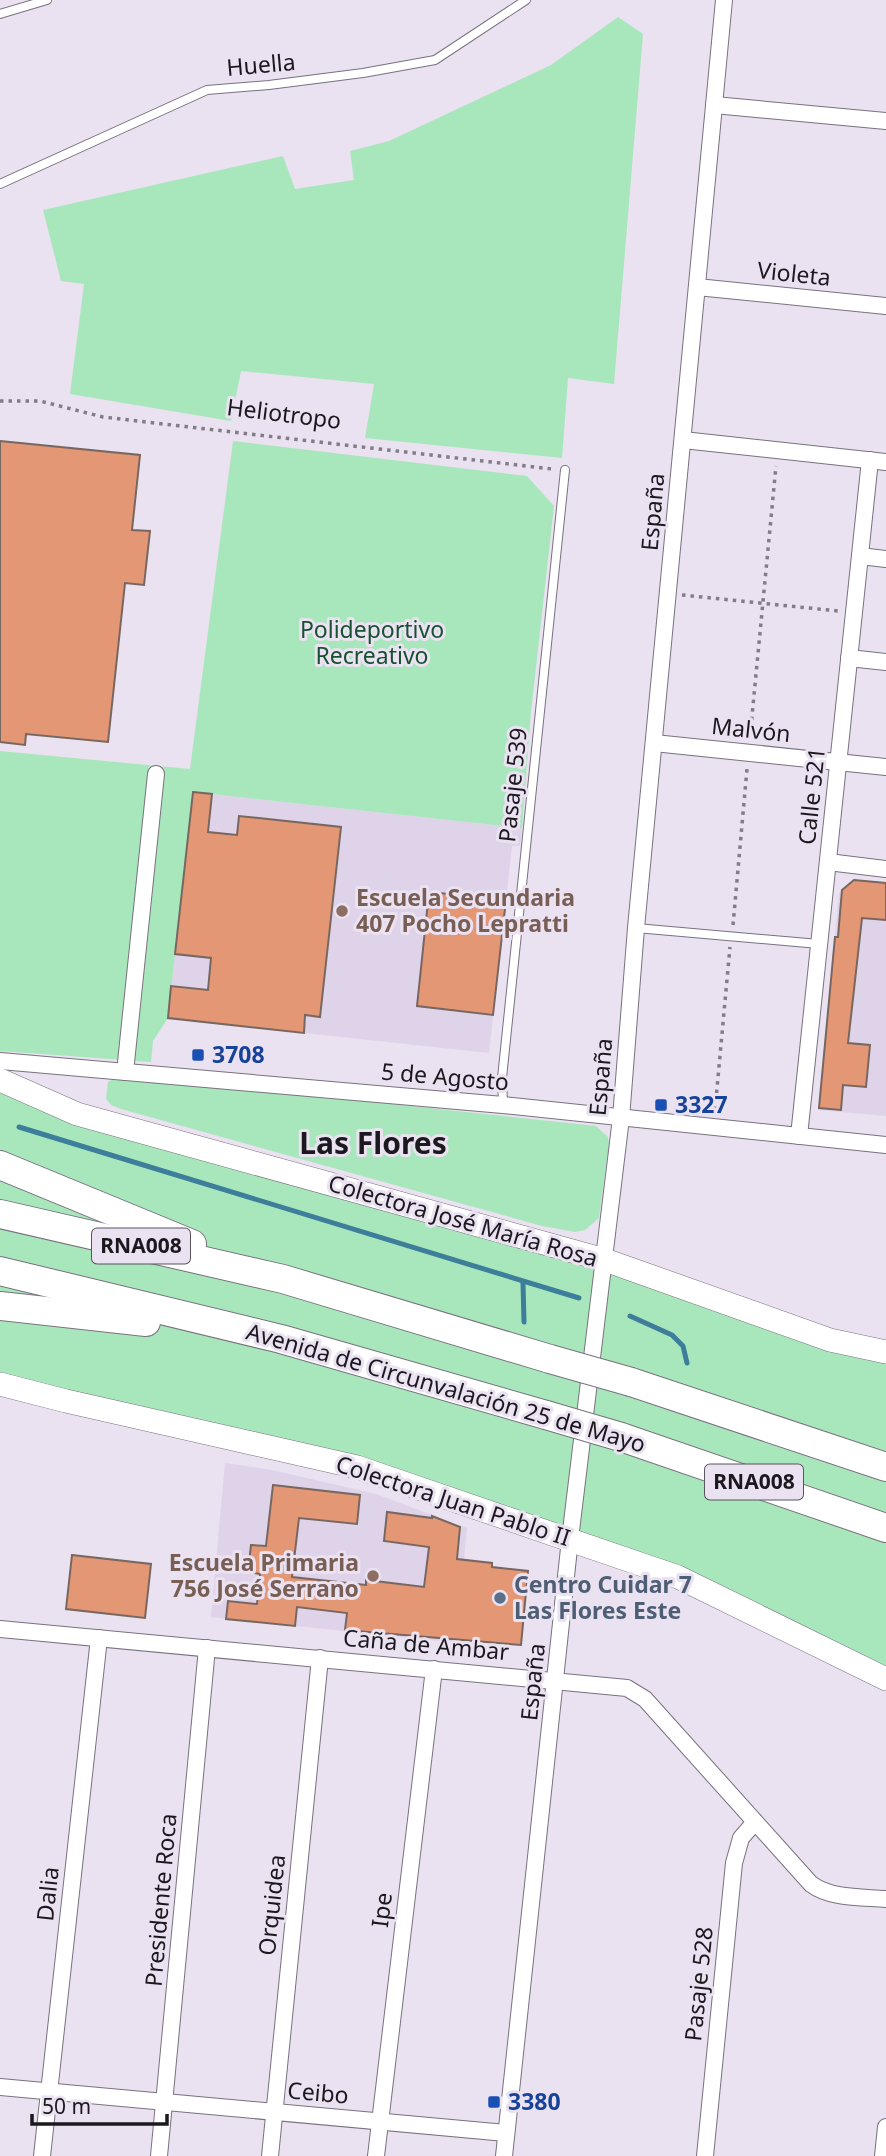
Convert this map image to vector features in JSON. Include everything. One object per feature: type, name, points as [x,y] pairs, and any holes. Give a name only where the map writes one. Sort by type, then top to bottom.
[{"type":"highway","points":[[0,1166],[283,1279]]},
{"type":"highway","name":"RNA008","points":[[0,1214],[283,1279],[631,1382],[886,1467]]},
{"type":"highway","name":"Avenida de Circunvalación 25 de Mayo","points":[[0,1271],[281,1339],[546,1415],[621,1437],[886,1528]]},
{"type":"highway","points":[[0,1306],[281,1339]]},
{"type":"main road","name":"Colectora José María Rosa","points":[[0,1080],[77,1114],[605,1260],[830,1340],[886,1352]]},
{"type":"main road","name":"Colectora Juan Pablo II","points":[[0,1384],[357,1466],[678,1577],[886,1679]]},
{"type":"street","name":"España","points":[[504,2156],[570,1539],[621,1118],[636,928],[724,0]]},
{"type":"street","points":[[714,105],[886,121]]},
{"type":"street","name":"Violeta","points":[[697,287],[886,306]]},
{"type":"street","points":[[682,440],[878,461]]},
{"type":"street","name":"Calle 521","points":[[799,1136],[860,556],[878,461]]},
{"type":"street","points":[[860,556],[886,559]]},
{"type":"street","points":[[849,658],[886,662]]},
{"type":"street","name":"Malvón","points":[[654,743],[886,766]]},
{"type":"street","points":[[125,1072],[156,774]]},
{"type":"street","points":[[828,862],[886,869]]},
{"type":"street","name":"5 de Agosto","points":[[0,1061],[503,1105],[886,1145]]},
{"type":"street","name":"Caña de Ambar","points":[[0,1629],[627,1688],[645,1699],[811,1884],[821,1891],[886,1899]]},
{"type":"street","name":"Dalia","points":[[42,2156],[99,1638]]},
{"type":"street","name":"Presidente Roca","points":[[159,2156],[207,1648]]},
{"type":"street","name":"Orquidea","points":[[270,2156],[320,1658]]},
{"type":"street","name":"Ipe","points":[[376,2156],[434,1669]]},
{"type":"street","name":"Pasaje 528","points":[[705,2156],[734,1863],[741,1838],[755,1822]]},
{"type":"street","name":"Ceibo","points":[[0,2087],[506,2133]]},
{"type":"street","points":[[883,2156],[886,2127]]},
{"type":"lane","points":[[0,13],[47,0]]},
{"type":"lane","name":"Huella","points":[[0,184],[207,90],[322,78],[435,60],[526,0]]},
{"type":"lane","name":"Pasaje 539","points":[[503,1105],[502,1078],[565,470]]},
{"type":"lane","points":[[636,928],[819,944]]},
{"type":"path","name":"Heliotropo","points":[[0,401],[40,401],[103,417],[565,470]]},
{"type":"path","points":[[713,1128],[778,450]]},
{"type":"path","points":[[668,594],[854,613]]},
{"type":"shaded area","name":"Escuela Secundaria 407 Pocho Lepratti","points":[[193,792],[522,828],[520,846],[512,846],[489,1053],[168,1018]]},
{"type":"shaded area","points":[[854,880],[886,883],[886,1116],[818,1110],[839,893]]},
{"type":"shaded area","name":"Escuela Primaria 756 José Serrano","points":[[225,1463],[272,1470],[376,1494],[467,1528],[456,1643],[211,1617]]},
{"type":"green space","points":[[618,17],[643,34],[614,384],[568,378],[562,458],[365,438],[374,384],[241,371],[231,421],[70,394],[84,284],[61,281],[43,210],[283,156],[295,189],[354,180],[350,151],[389,141],[551,65]]},
{"type":"green space","name":"Polideportivo Recreativo","points":[[233,441],[527,476],[554,506],[531,712],[522,828],[193,792],[168,1018],[153,1041],[151,1062],[0,1051],[0,751],[190,769]]},
{"type":"green space","points":[[116,1078],[188,1082],[596,1126],[608,1137],[609,1144],[599,1218],[585,1230],[575,1232],[542,1226],[121,1109],[111,1105],[106,1099],[108,1082]]},
{"type":"green space","points":[[0,1080],[886,1352],[886,1679],[678,1577],[357,1467],[0,1384]]},
{"type":"building","points":[[0,441],[140,455],[132,530],[150,531],[144,585],[125,583],[108,742],[26,734],[25,745],[0,742]]},
{"type":"building","points":[[193,792],[212,794],[208,832],[237,835],[239,816],[341,827],[320,1017],[305,1015],[304,1033],[168,1018],[171,986],[208,990],[211,958],[175,954]]},
{"type":"building","points":[[854,880],[886,883],[886,920],[862,918],[848,1043],[870,1045],[866,1087],[843,1085],[841,1110],[819,1108],[842,890]]},
{"type":"building","points":[[429,892],[506,900],[493,1015],[417,1006]]},
{"type":"building","points":[[273,1485],[360,1495],[357,1524],[299,1518],[292,1577],[366,1585],[366,1580],[424,1587],[429,1547],[384,1541],[387,1512],[432,1516],[460,1527],[457,1559],[528,1571],[521,1645],[345,1630],[347,1613],[297,1607],[295,1626],[226,1619],[228,1601],[257,1604],[260,1574],[248,1572],[251,1545],[266,1546]]},
{"type":"building","points":[[72,1555],[151,1564],[145,1618],[66,1609]]},
{"type":"waterway","points":[[19,1127],[579,1298]]},
{"type":"waterway","points":[[523,1283],[524,1322]]},
{"type":"waterway","points":[[630,1316],[672,1335],[683,1346],[687,1363]]},
{"type":"place","name":"Escuela Secundaria 407 Pocho Lepratti","points":[[342,911]]},
{"type":"place","name":"3708","points":[[198,1055]]},
{"type":"place","name":"3327","points":[[661,1105]]},
{"type":"place","name":"Escuela Primaria 756 José Serrano","points":[[373,1576]]},
{"type":"place","name":"Centro Cuidar 7 Las Flores Este","points":[[500,1598]]},
{"type":"place","name":"3380","points":[[494,2102]]},
{"type":"district","name":"Las Flores","points":[[373,1144]]}]
